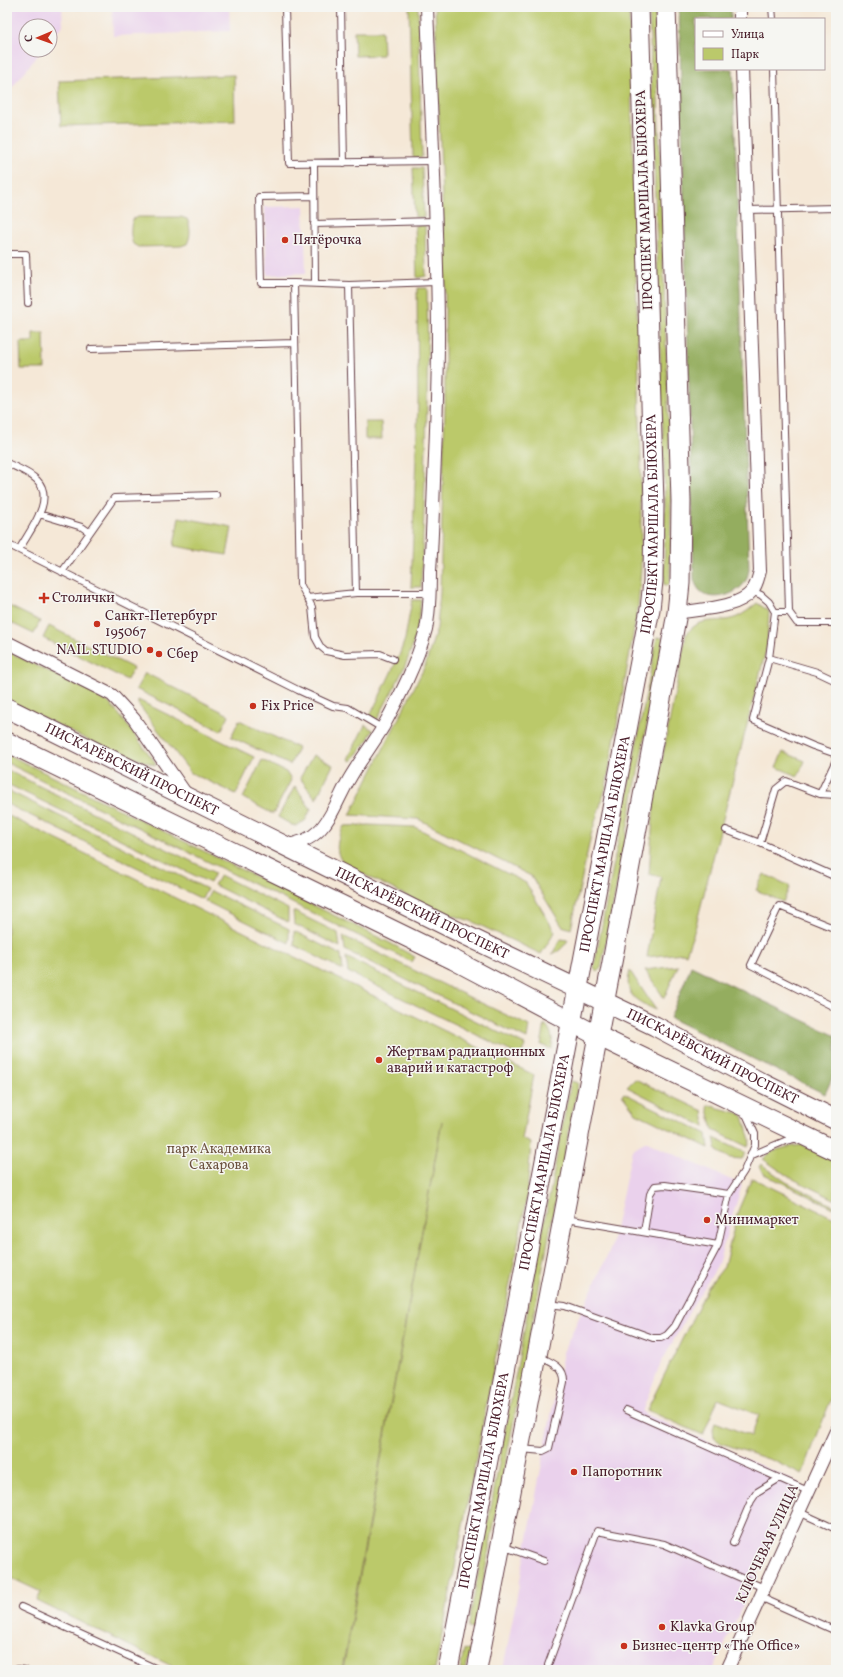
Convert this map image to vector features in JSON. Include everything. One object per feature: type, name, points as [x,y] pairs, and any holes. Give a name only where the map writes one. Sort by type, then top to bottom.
[{"type":"main road","name":"ПРОСПЕКТ МАРШАЛА БЛЮХЕРА","points":[[448,1670],[650,609],[653,581],[654,502],[639,7]]},
{"type":"main road","name":"ПРОСПЕКТ МАРШАЛА БЛЮХЕРА","points":[[477,1670],[605,1002],[677,613],[680,583],[681,501],[666,7]]},
{"type":"main road","points":[[650,609],[677,613]]},
{"type":"main road","name":"ПИСКАРЁВСКИЙ ПРОСПЕКТ","points":[[7,708],[578,990],[655,1026],[760,1082],[836,1120]]},
{"type":"main road","name":"ПИСКАРЁВСКИЙ ПРОСПЕКТ","points":[[7,742],[454,960],[572,1023],[836,1152]]},
{"type":"main road","points":[[454,1634],[483,1640]]},
{"type":"street","points":[[284,845],[304,841],[324,827],[347,782],[382,728],[415,663],[426,627],[430,593],[438,336],[427,7]]},
{"type":"street","points":[[740,7],[740,18]]},
{"type":"street","points":[[677,613],[733,604],[745,598],[757,583],[760,571],[742,70]]},
{"type":"street","points":[[7,642],[112,695],[134,719],[188,797]]},
{"type":"street","name":"КЛЮЧЕВАЯ УЛИЦА","points":[[727,1670],[836,1431]]},
{"type":"lane","points":[[286,7],[289,163],[433,162]]},
{"type":"lane","points":[[341,7],[344,162]]},
{"type":"lane","points":[[772,7],[773,18]]},
{"type":"lane","points":[[774,70],[789,612],[797,623],[836,623]]},
{"type":"lane","points":[[314,163],[315,282]]},
{"type":"lane","points":[[314,196],[259,197],[261,283],[315,282],[349,285],[436,282]]},
{"type":"lane","points":[[748,210],[836,208]]},
{"type":"lane","points":[[314,224],[435,221]]},
{"type":"lane","points":[[7,254],[26,254],[28,303]]},
{"type":"lane","points":[[294,283],[300,584],[312,607],[315,637],[320,646],[326,651],[345,655],[380,654],[393,659]]},
{"type":"lane","points":[[349,285],[356,593]]},
{"type":"lane","points":[[91,349],[296,343]]},
{"type":"lane","points":[[7,463],[30,474],[38,480],[44,496],[43,505],[39,514],[19,550]]},
{"type":"lane","points":[[62,572],[114,498],[216,495]]},
{"type":"lane","points":[[39,514],[82,527],[89,532]]},
{"type":"lane","points":[[7,544],[298,690],[333,706],[348,708],[382,728]]},
{"type":"lane","points":[[752,591],[761,595],[769,602],[775,612],[769,658],[753,720],[813,746],[836,754]]},
{"type":"lane","points":[[307,598],[356,593],[430,593]]},
{"type":"lane","points":[[775,612],[789,612]]},
{"type":"lane","points":[[769,658],[817,672],[836,681]]},
{"type":"lane","points":[[820,794],[836,760]]},
{"type":"lane","points":[[760,843],[776,789],[786,781],[820,794],[836,795]]},
{"type":"lane","points":[[726,830],[760,843],[836,877]]},
{"type":"lane","points":[[836,929],[779,906],[751,966],[836,1008]]},
{"type":"lane","points":[[547,1303],[565,1306],[643,1335],[661,1338],[667,1335],[675,1326],[718,1245],[729,1194],[752,1155],[755,1145],[755,1134],[741,1105]]},
{"type":"lane","points":[[752,1155],[786,1141],[806,1137]]},
{"type":"lane","points":[[644,1232],[650,1194],[655,1186],[665,1185],[729,1194]]},
{"type":"lane","points":[[563,1218],[718,1245]]},
{"type":"lane","points":[[519,1448],[543,1452],[549,1448],[564,1382],[561,1369],[537,1356]]},
{"type":"lane","points":[[626,1410],[808,1491]]},
{"type":"lane","points":[[733,1543],[757,1492],[780,1478]]},
{"type":"lane","points":[[799,1512],[836,1529]]},
{"type":"lane","points":[[548,1665],[597,1531],[664,1544],[836,1631]]},
{"type":"lane","points":[[501,1546],[544,1561]]},
{"type":"lane","points":[[21,1608],[159,1670]]},
{"type":"lane","points":[[15,1670],[25,1670]]},
{"type":"shaded area","points":[[7,7],[62,7],[63,25],[58,31],[58,18],[18,18],[18,58],[36,58],[7,94]]},
{"type":"shaded area","points":[[112,7],[229,7],[230,31],[113,36]]},
{"type":"shaded area","name":"Пятёрочка","points":[[304,206],[306,273],[267,275],[265,207]]},
{"type":"shaded area","points":[[645,1141],[742,1185],[717,1267],[693,1305],[659,1367],[642,1412],[799,1483],[713,1670],[503,1670],[563,1352],[611,1248],[632,1150]]},
{"type":"green space","points":[[409,7],[418,7],[422,157],[413,157]]},
{"type":"green space","points":[[435,7],[629,7],[641,463],[641,569],[638,607],[606,787],[591,835],[571,929],[562,926],[531,876],[418,819],[350,815],[425,666],[437,628],[440,592],[445,404],[445,278]]},
{"type":"green space","points":[[649,7],[655,7],[671,499],[670,585],[664,585],[665,500]]},
{"type":"green space","points":[[679,7],[731,7],[731,18],[695,18],[695,70],[733,70],[749,570],[742,586],[732,593],[719,597],[708,596],[703,593],[698,589],[694,580]]},
{"type":"green space","points":[[354,31],[382,31],[383,55],[355,56]]},
{"type":"green space","points":[[234,75],[235,121],[61,126],[59,81]]},
{"type":"green space","points":[[413,168],[422,168],[424,217],[415,217]]},
{"type":"green space","points":[[138,217],[181,217],[187,219],[190,232],[187,244],[181,246],[138,247],[133,244],[131,238],[131,225],[133,219]]},
{"type":"green space","points":[[425,225],[426,276],[417,278],[415,226]]},
{"type":"green space","points":[[417,288],[427,288],[427,400],[421,587],[411,587],[418,404]]},
{"type":"green space","points":[[33,333],[44,333],[45,369],[21,369],[20,342],[33,342]]},
{"type":"green space","points":[[365,422],[381,422],[382,439],[365,439]]},
{"type":"green space","points":[[179,517],[232,527],[227,555],[174,546]]},
{"type":"green space","points":[[412,600],[421,600],[414,640],[403,671],[377,720],[370,716],[399,656],[405,639]]},
{"type":"green space","points":[[757,603],[769,611],[767,646],[695,929],[686,954],[683,953],[647,957],[661,877],[649,874],[654,802],[686,635],[697,624],[737,617],[745,613]]},
{"type":"green space","points":[[7,605],[40,621],[34,634],[7,621]]},
{"type":"green space","points":[[49,626],[133,668],[127,680],[43,638]]},
{"type":"green space","points":[[657,637],[662,638],[663,640],[601,968],[597,972],[594,967]]},
{"type":"green space","points":[[7,651],[97,695],[109,703],[155,762],[155,765],[106,749],[7,700]]},
{"type":"green space","points":[[145,673],[229,715],[221,731],[136,689]]},
{"type":"green space","points":[[138,700],[254,757],[236,794],[191,773],[138,704]]},
{"type":"green space","points":[[239,720],[298,748],[290,765],[231,737]]},
{"type":"green space","points":[[365,725],[373,730],[366,743],[351,761],[348,759]]},
{"type":"green space","points":[[783,752],[805,761],[798,776],[776,767]]},
{"type":"green space","points":[[7,754],[390,943],[415,957],[412,962],[7,763]]},
{"type":"green space","points":[[313,755],[333,765],[316,799],[300,778]]},
{"type":"green space","points":[[262,760],[286,772],[291,780],[274,813],[271,813],[243,798]]},
{"type":"green space","points":[[7,770],[215,873],[210,883],[7,784]]},
{"type":"green space","points":[[295,786],[311,809],[305,821],[296,826],[278,817]]},
{"type":"green space","points":[[7,790],[207,889],[202,899],[7,804]]},
{"type":"green space","name":"парк Академика Сахарова","points":[[7,815],[534,1075],[522,1139],[531,1143],[527,1196],[435,1670],[343,1670],[442,1121],[342,1670],[180,1670],[37,1601],[41,1592],[7,1576]]},
{"type":"green space","points":[[369,825],[415,827],[526,883],[555,932],[541,954],[471,921],[435,910],[345,865],[341,860],[337,846],[344,826]]},
{"type":"green space","points":[[764,874],[790,886],[783,902],[756,890]]},
{"type":"green space","points":[[220,875],[288,909],[288,922],[214,885]]},
{"type":"green space","points":[[211,891],[289,929],[289,943],[205,901]]},
{"type":"green space","points":[[293,911],[338,933],[340,947],[294,924]]},
{"type":"green space","points":[[294,931],[341,955],[343,970],[294,945]]},
{"type":"green space","points":[[343,936],[529,1026],[527,1039],[345,950]]},
{"type":"green space","points":[[561,939],[568,940],[562,948],[552,954]]},
{"type":"green space","points":[[346,957],[525,1045],[522,1057],[348,972]]},
{"type":"green space","points":[[678,966],[664,998],[645,970]]},
{"type":"green space","points":[[691,966],[836,1036],[836,1069],[825,1094],[670,1018]]},
{"type":"green space","points":[[630,971],[656,1010],[643,1004],[630,992],[628,979]]},
{"type":"green space","points":[[545,1024],[552,1035],[552,1049],[541,1045]]},
{"type":"green space","points":[[635,1079],[703,1111],[705,1127],[627,1087]]},
{"type":"green space","points":[[571,1081],[578,1083],[474,1629],[468,1628]]},
{"type":"green space","points":[[624,1093],[707,1134],[709,1148],[636,1113],[622,1095]]},
{"type":"green space","points":[[707,1105],[738,1113],[743,1116],[750,1140],[748,1147],[713,1130]]},
{"type":"green space","points":[[714,1138],[746,1153],[742,1159],[730,1158],[717,1151]]},
{"type":"green space","points":[[802,1145],[836,1162],[836,1200],[789,1177],[763,1159],[771,1152],[776,1150]]},
{"type":"green space","points":[[761,1164],[786,1182],[836,1207],[836,1209],[764,1174],[759,1167]]},
{"type":"green space","points":[[752,1178],[836,1219],[836,1386],[802,1475],[774,1461],[721,1443],[714,1438],[713,1430],[715,1422],[751,1436],[759,1415],[718,1399],[703,1435],[647,1410],[708,1287],[724,1267],[738,1211]]},
{"type":"green space","points":[[464,1649],[470,1651],[466,1670],[460,1670]]},
{"type":"place","name":"Пятёрочка","points":[[285,240]]},
{"type":"place","name":"Столички","points":[[44,598]]},
{"type":"place","name":"Санкт-Петербург 195067","points":[[97,624]]},
{"type":"place","name":"NAIL STUDIO","points":[[150,650]]},
{"type":"place","name":"Сбер","points":[[159,654]]},
{"type":"place","name":"Fix Price","points":[[253,706]]},
{"type":"place","name":"Жертвам радиационных аварий и катастроф","points":[[379,1060]]},
{"type":"place","name":"Минимаркет","points":[[707,1220]]},
{"type":"place","name":"Папоротник","points":[[574,1472]]},
{"type":"place","name":"Klavka Group","points":[[662,1627]]},
{"type":"place","name":"Бизнес-центр «The Office»","points":[[624,1646]]}]
